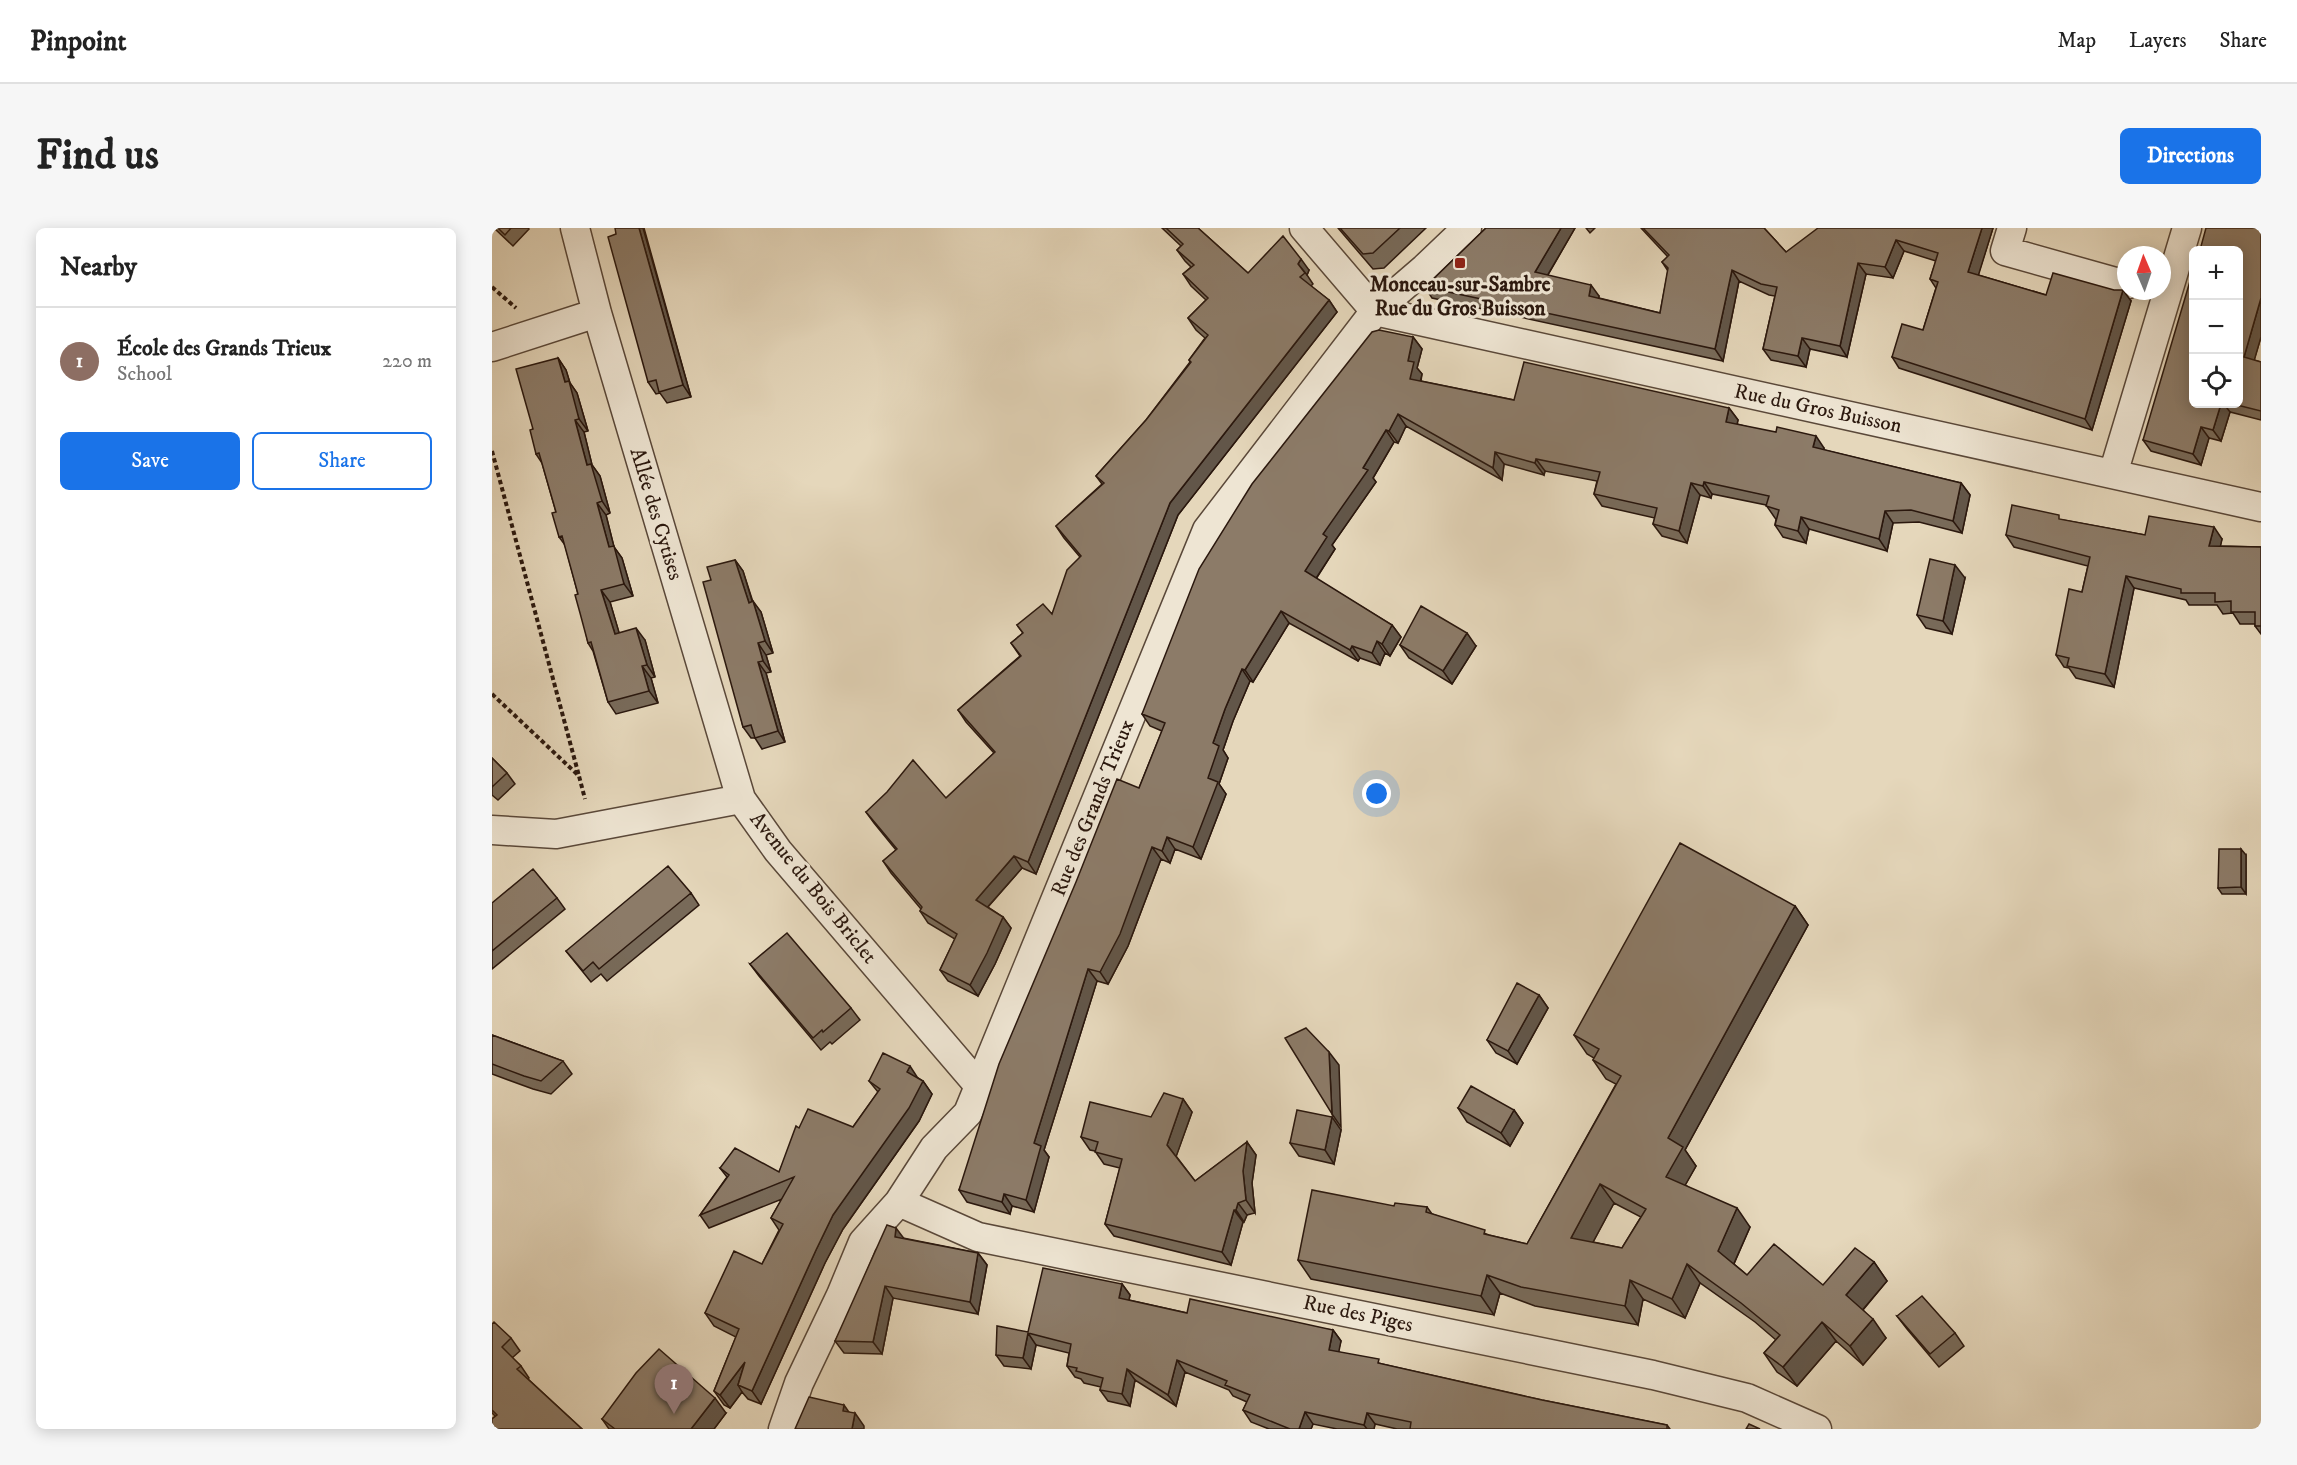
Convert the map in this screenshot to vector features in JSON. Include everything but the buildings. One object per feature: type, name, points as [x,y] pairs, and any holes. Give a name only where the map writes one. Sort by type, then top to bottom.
[{"type":"street","name":"Allée des Cytises","points":[[575,228],[597,313],[741,799]]},
{"type":"street","points":[[1304,228],[1375,311]]},
{"type":"street","name":"Rue des Grands Trieux","points":[[783,1429],[799,1383],[841,1295],[863,1242],[899,1202],[934,1148],[968,1113],[1207,530],[1375,311],[1467,228]]},
{"type":"street","points":[[2012,228],[2005,251],[2117,282]]},
{"type":"street","points":[[2171,263],[2187,228]]},
{"type":"street","points":[[2113,474],[2156,300]]},
{"type":"street","name":"Rue du Gros Buisson","points":[[1375,311],[2261,507]]},
{"type":"street","points":[[492,347],[597,313]]},
{"type":"street","name":"Avenue du Bois Briclet","points":[[492,830],[555,834],[741,799],[778,851],[980,1087]]},
{"type":"street","name":"Rue des Piges","points":[[899,1202],[978,1237],[1653,1375],[1747,1398],[1817,1429]]},
{"type":"path","points":[[492,451],[592,827]]},
{"type":"path","points":[[492,694],[579,776]]},
{"type":"place","name":"Monceau-sur-Sambre Rue du Gros Buisson","points":[[1460,263]]},
{"type":"place","name":"École des Grands Trieux","points":[[674,1414]]}]
